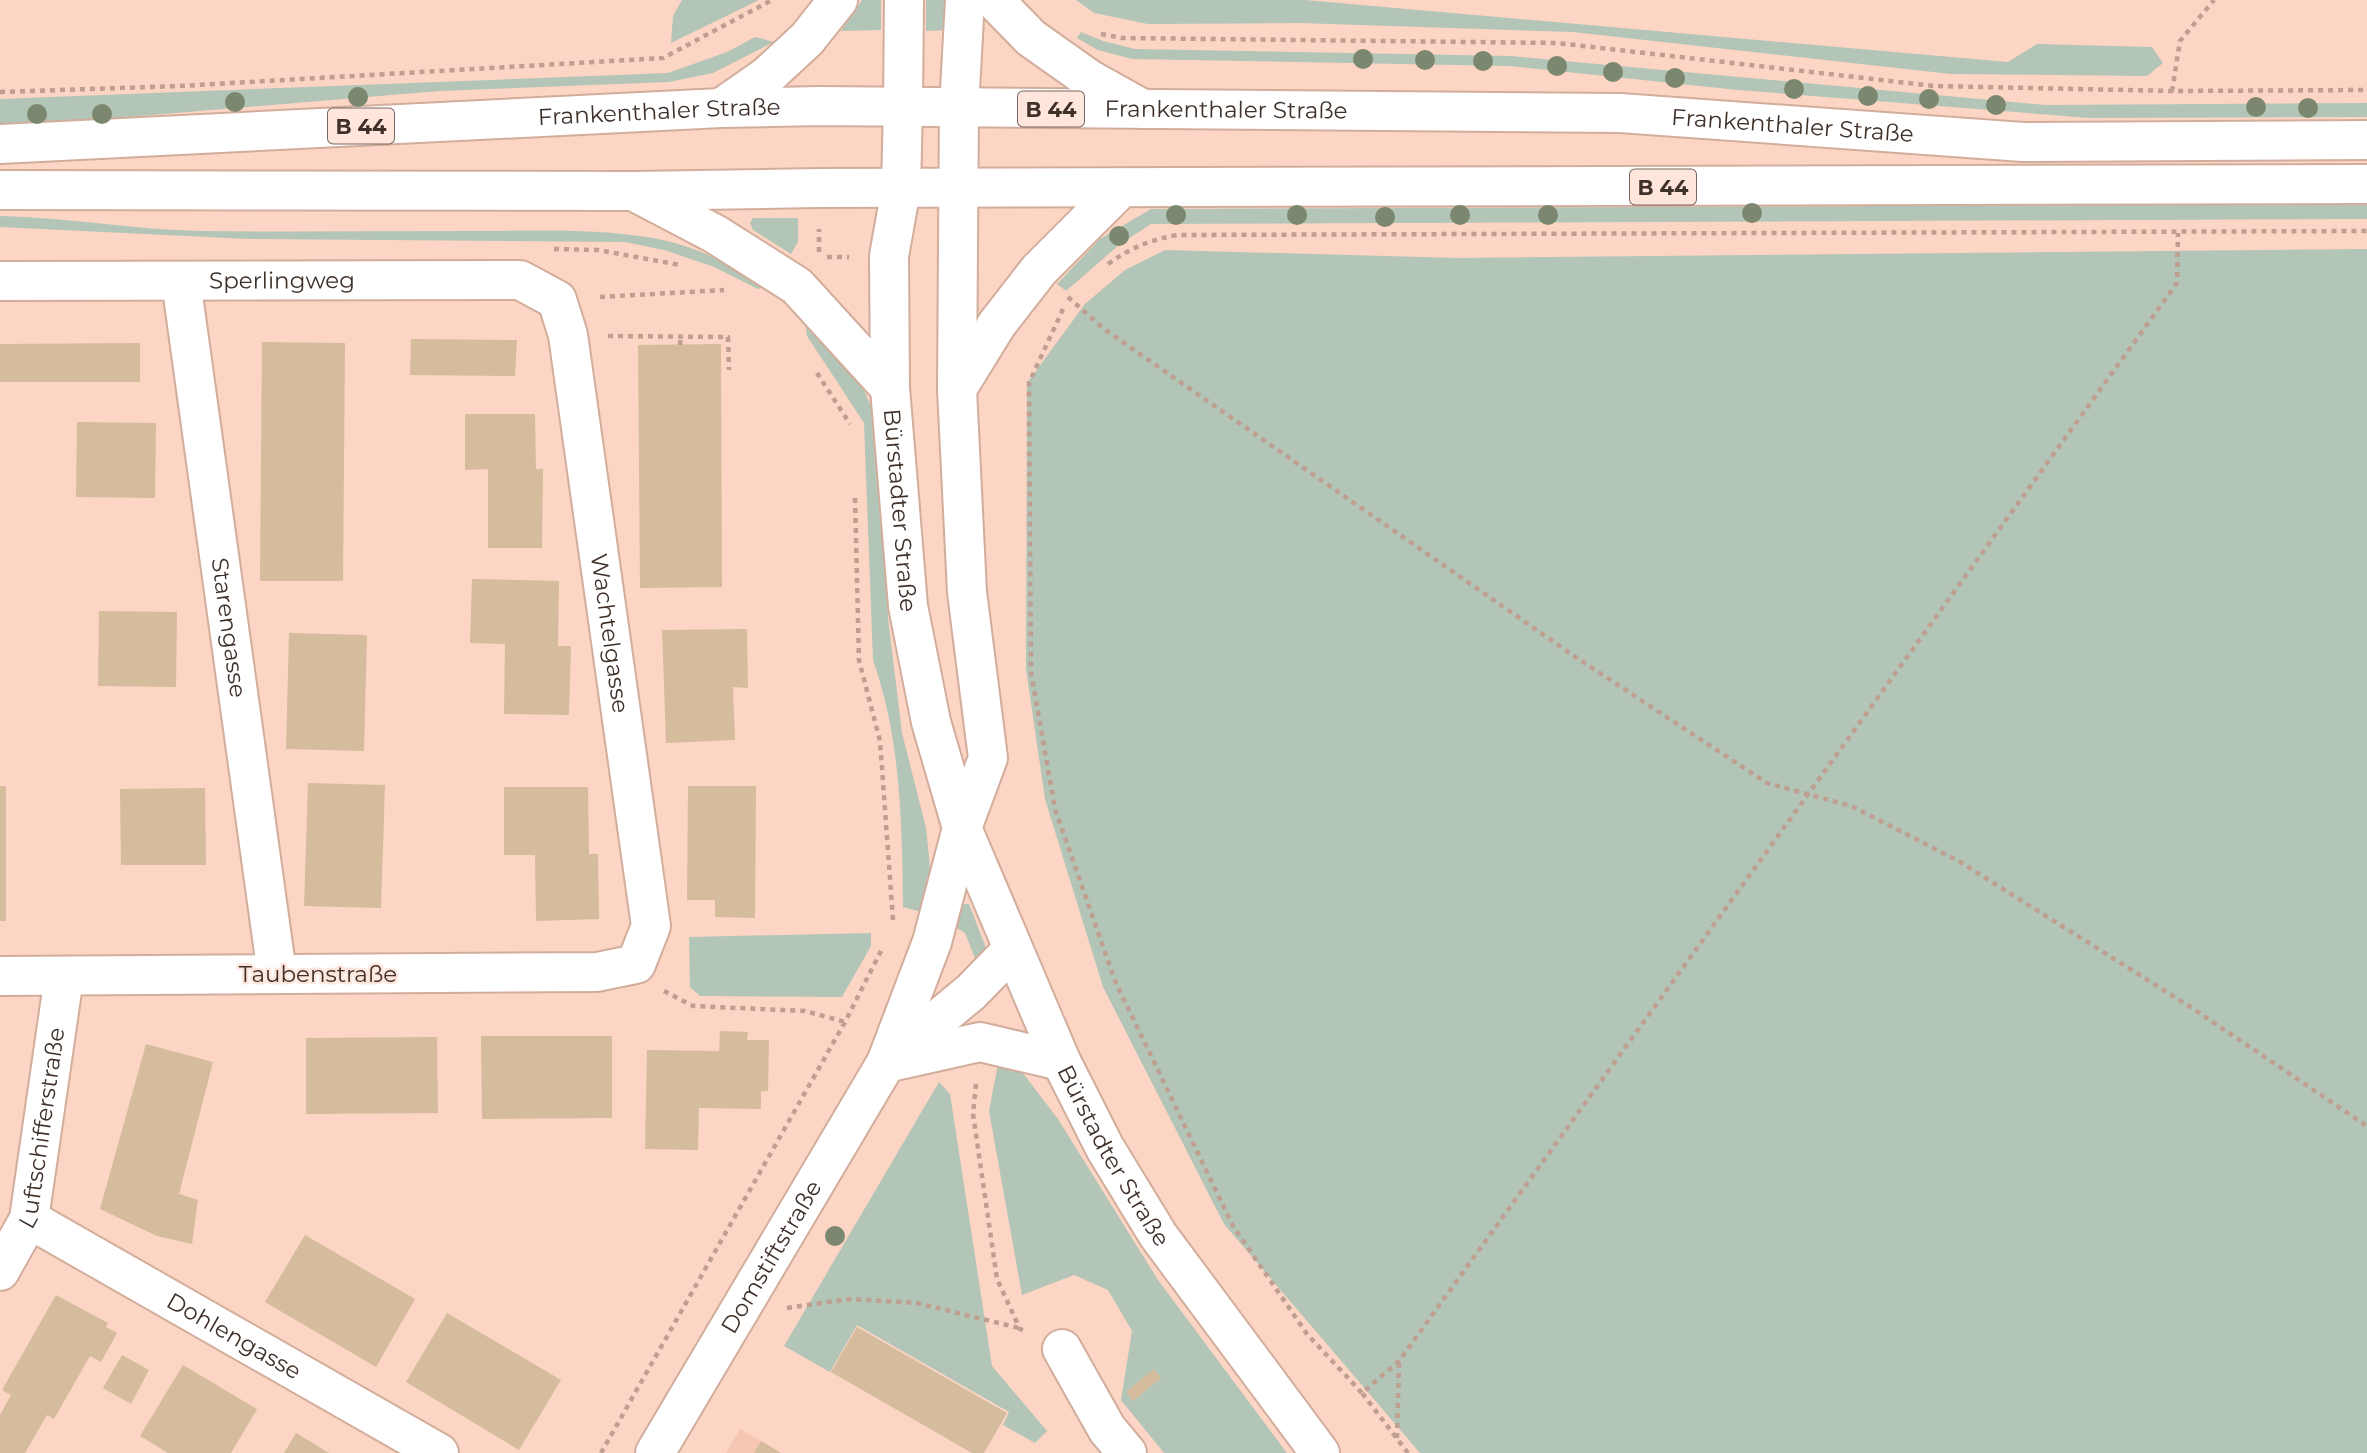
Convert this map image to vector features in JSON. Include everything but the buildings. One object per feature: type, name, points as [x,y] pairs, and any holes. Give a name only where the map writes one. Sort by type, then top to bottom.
[{"type":"main road","points":[[721,108],[767,76],[787,58],[807,39],[838,0]]},
{"type":"main road","name":"Bürstadter Straße","points":[[904,0],[901,189],[889,256],[890,388],[908,606],[931,723],[962,828],[1061,1061],[1105,1148],[1158,1235],[1320,1453]]},
{"type":"main road","points":[[886,1063],[932,942],[962,828],[988,758],[967,592],[957,388],[959,108],[965,0]]},
{"type":"main road","points":[[994,0],[1031,38],[1089,79],[1143,109]]},
{"type":"main road","name":"Frankenthaler Straße","points":[[0,144],[721,108],[903,106],[1620,113],[2023,142],[2367,140]]},
{"type":"main road","name":"B 44","points":[[0,190],[633,191],[2367,184]]},
{"type":"main road","points":[[957,388],[997,324],[1039,271],[1121,188]]},
{"type":"main road","points":[[633,191],[715,234],[797,286],[890,388]]},
{"type":"main road","name":"Sperlingweg","points":[[0,281],[520,280],[563,318]]},
{"type":"main road","name":"Starengasse","points":[[181,281],[277,974]]},
{"type":"main road","name":"Wachtelgasse","points":[[563,318],[651,926],[636,964]]},
{"type":"main road","points":[[886,1063],[971,992],[1012,950]]},
{"type":"main road","name":"Taubenstraße","points":[[0,976],[597,972],[636,964]]},
{"type":"main road","name":"Luftschifferstraße","points":[[0,1270],[29,1219],[64,977]]},
{"type":"main road","points":[[886,1063],[980,1042],[1061,1061]]},
{"type":"main road","name":"Domstiftstraße","points":[[655,1453],[886,1063]]},
{"type":"main road","name":"Dohlengasse","points":[[29,1219],[439,1453]]},
{"type":"main road","points":[[1062,1349],[1107,1429],[1127,1453]]},
{"type":"path","points":[[0,92],[180,86],[663,58],[772,0]]},
{"type":"path","points":[[2172,91],[2179,41],[2214,0]]},
{"type":"path","points":[[1094,32],[1122,38],[1557,43],[1934,86],[2172,91],[2367,90]]},
{"type":"path","points":[[1106,265],[1128,250],[1151,240],[1177,235],[2367,231]]},
{"type":"path","points":[[1362,1393],[1399,1362],[2177,283],[2178,232]]},
{"type":"path","points":[[563,318],[730,289]]},
{"type":"path","points":[[1078,289],[1069,298],[1029,383],[1031,672],[1055,809],[1115,981],[1233,1226],[1307,1334],[1362,1393],[1408,1453]]},
{"type":"path","points":[[1069,298],[1104,329],[1574,656],[1767,783],[1851,806],[1957,860],[2192,1007],[2367,1126]]},
{"type":"path","points":[[563,318],[681,336],[728,337],[729,370]]},
{"type":"path","points":[[680,345],[681,336]]},
{"type":"path","points":[[815,370],[853,428]]},
{"type":"path","points":[[601,1453],[845,1022],[894,926],[880,741],[859,660],[855,496]]},
{"type":"path","points":[[894,926],[932,942]]},
{"type":"path","points":[[636,964],[654,985],[693,1006],[805,1011],[845,1022]]},
{"type":"path","points":[[980,1042],[973,1114],[997,1279],[1020,1329]]},
{"type":"path","points":[[751,1290],[789,1309],[849,1299],[917,1303],[1020,1329],[1062,1349]]},
{"type":"path","points":[[1397,1438],[1399,1362]]},
{"type":"shaded area","points":[[740,1429],[781,1453],[726,1453]]},
{"type":"green space","points":[[682,0],[759,0],[671,43],[673,16]]},
{"type":"green space","points":[[862,0],[881,0],[881,30],[841,31]]},
{"type":"green space","points":[[926,0],[952,0],[952,30],[926,31]]},
{"type":"green space","points":[[1076,0],[1305,0],[2008,62],[2037,44],[2152,47],[2163,63],[2147,76],[1951,74],[1573,32],[1300,23],[1148,24],[1094,13]]},
{"type":"green space","points":[[1081,32],[1135,49],[1511,56],[2045,105],[2367,103],[2367,117],[2090,118],[1738,90],[1509,66],[1132,59],[1098,50],[1077,38]]},
{"type":"green space","points":[[755,37],[774,42],[713,73],[669,82],[439,91],[33,125],[0,124],[0,99],[668,73],[727,52]]},
{"type":"green space","points":[[2367,204],[2367,219],[1151,224],[1119,245],[1066,291],[1057,284],[1100,239],[1151,209]]},
{"type":"green space","points":[[0,216],[201,231],[603,232],[662,240],[694,249],[725,262],[768,286],[758,289],[714,267],[664,250],[625,242],[249,239],[0,227]]},
{"type":"green space","points":[[753,218],[798,218],[798,242],[791,254],[753,230],[750,223]]},
{"type":"green space","points":[[2367,249],[2367,1453],[1420,1453],[1224,1224],[1103,987],[1045,799],[1026,669],[1027,383],[1085,304],[1125,270],[1165,250],[1459,258]]},
{"type":"green space","points":[[804,315],[862,386],[881,428],[885,462],[888,618],[902,733],[926,828],[930,867],[925,913],[903,907],[902,844],[895,751],[873,660],[864,423],[807,336]]},
{"type":"green space","points":[[960,904],[969,904],[991,961],[980,971],[965,933],[954,926]]},
{"type":"green space","points":[[871,933],[871,946],[842,997],[700,996],[690,987],[689,937]]},
{"type":"green space","points":[[998,1064],[1022,1072],[1058,1119],[1158,1280],[1287,1453],[1164,1453],[1121,1400],[1132,1331],[1108,1290],[1074,1275],[1022,1295],[989,1111]]},
{"type":"green space","points":[[939,1082],[950,1094],[992,1366],[1047,1431],[1035,1443],[1003,1425],[1009,1412],[857,1325],[830,1372],[784,1346]]}]
